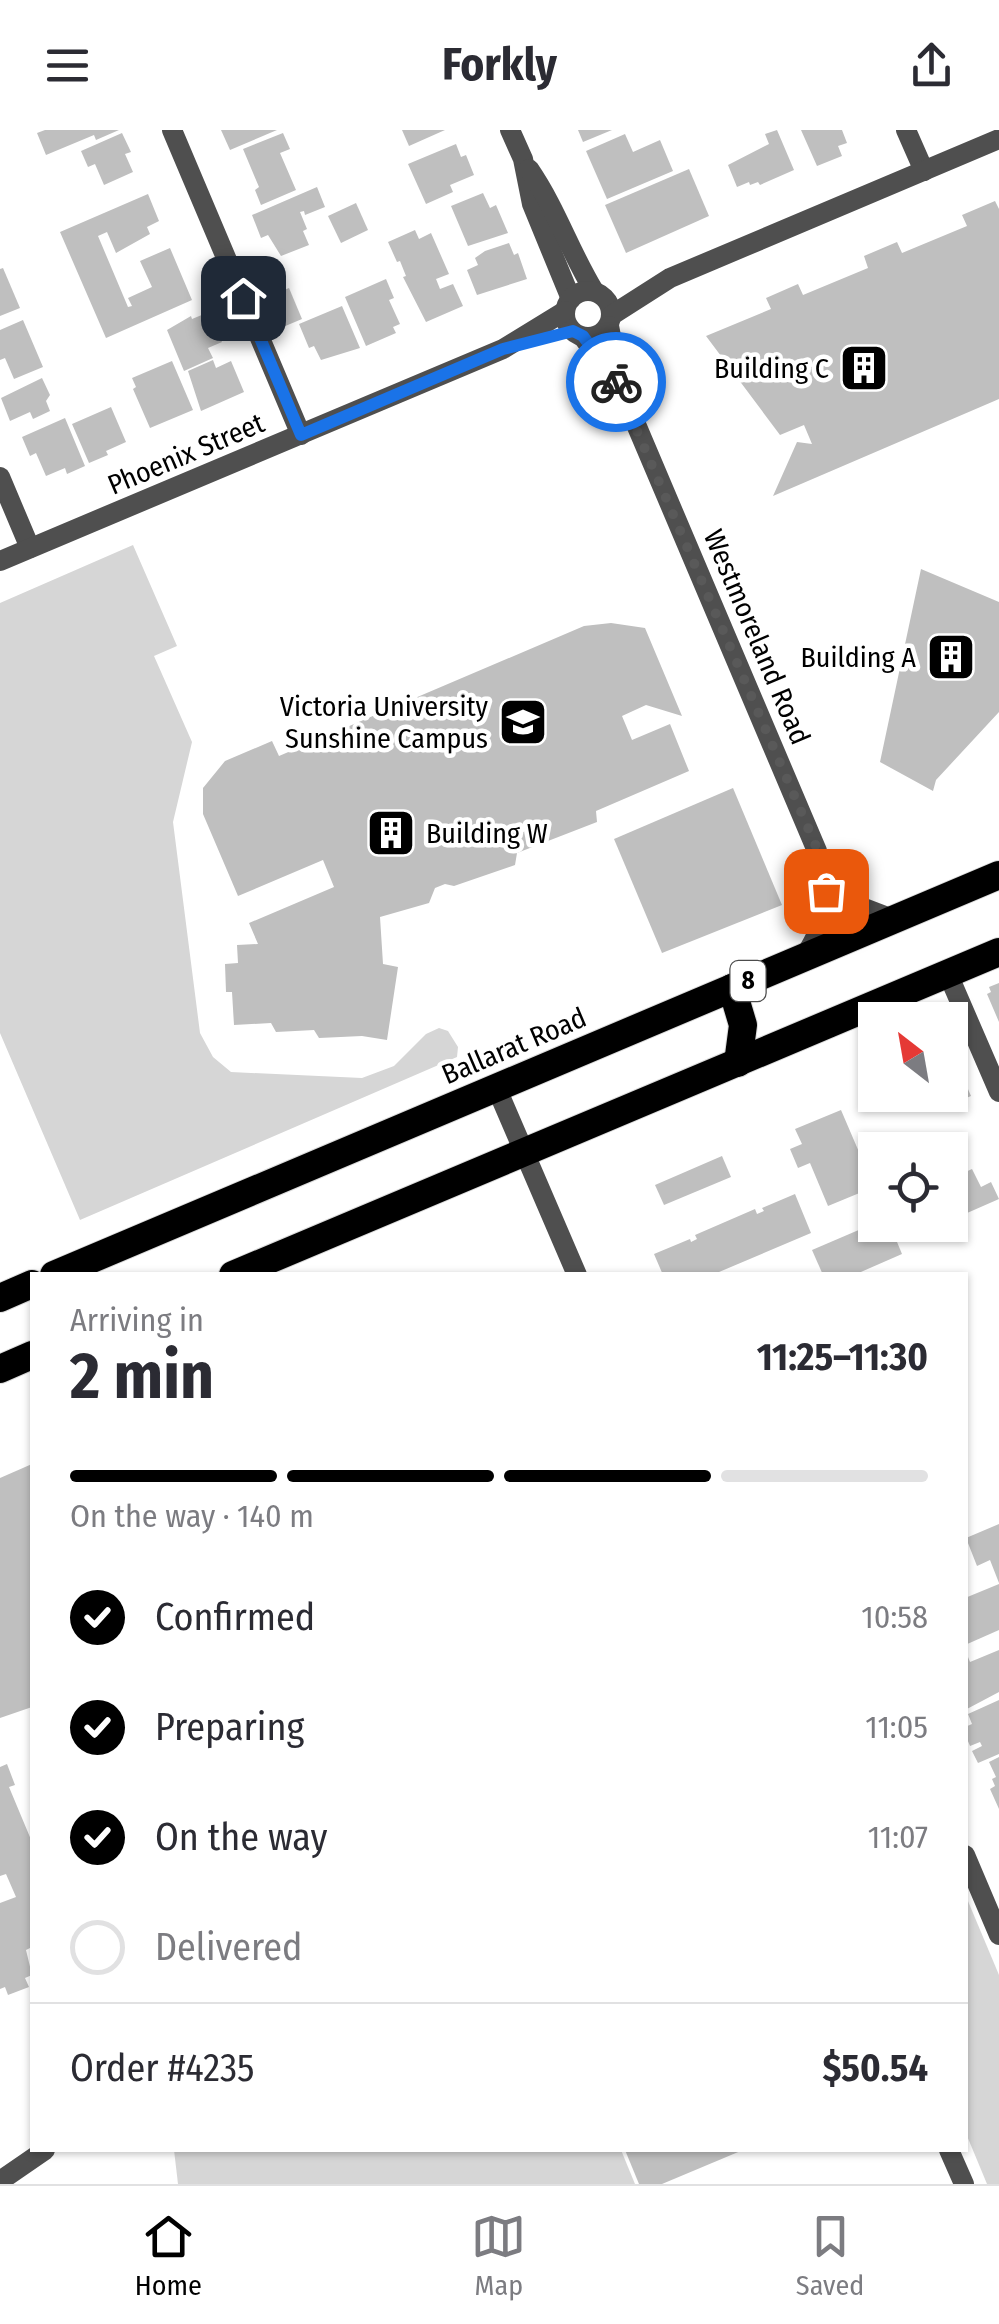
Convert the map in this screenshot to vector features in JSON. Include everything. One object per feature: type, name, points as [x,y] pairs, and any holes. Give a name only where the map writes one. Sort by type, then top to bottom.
[{"type":"highway","name":"Ballarat Road","points":[[61,1272],[999,875]]},
{"type":"highway","points":[[240,1272],[999,952]]},
{"type":"highway","points":[[732,988],[743,1024],[738,1063]]},
{"type":"highway","points":[[0,1298],[30,1285]]},
{"type":"highway","points":[[0,1368],[30,1356]]},
{"type":"street","points":[[172,130],[301,435]]},
{"type":"street","name":"Westmoreland Road","points":[[510,130],[523,159],[550,198],[573,255],[597,292]]},
{"type":"street","points":[[906,130],[924,171]]},
{"type":"street","points":[[670,278],[610,320],[598,336],[573,319],[581,292],[670,278],[999,139]]},
{"type":"street","name":"Westmoreland Road","points":[[523,159],[532,204],[573,319],[621,389],[818,851],[859,906],[893,919]]},
{"type":"street","points":[[597,292],[609,303],[610,320]]},
{"type":"street","name":"Phoenix Street","points":[[0,561],[573,319]]},
{"type":"street","name":"Westmoreland Road","points":[[610,320],[621,389]]},
{"type":"street","points":[[0,477],[30,548]]},
{"type":"street","name":"Westmoreland Road","points":[[806,956],[824,926],[828,909],[818,851]]},
{"type":"street","points":[[948,974],[999,1092]]},
{"type":"street","points":[[497,1089],[576,1272]]},
{"type":"street","points":[[968,1862],[999,1935]]},
{"type":"street","points":[[0,2181],[43,2152]]},
{"type":"street","points":[[950,2152],[964,2184]]},
{"type":"shaded area","points":[[133,545],[177,646],[154,656],[192,742],[173,822],[200,1033],[213,1057],[231,1072],[362,1078],[394,1066],[426,1034],[439,1028],[448,1031],[458,1047],[457,1057],[80,1220],[0,1033],[0,603]]},
{"type":"shaded area","points":[[968,1901],[999,1975],[999,2184],[987,2184],[968,2138]]},
{"type":"shaded area","points":[[174,2152],[622,2152],[635,2184],[178,2184]]},
{"type":"building","points":[[119,130],[96,140],[94,135],[46,155],[37,133]]},
{"type":"building","points":[[221,130],[277,130],[230,150]]},
{"type":"building","points":[[402,130],[445,130],[409,146]]},
{"type":"building","points":[[578,130],[612,130],[583,142]]},
{"type":"building","points":[[777,130],[794,170],[760,185],[749,182],[737,187],[728,165],[769,144],[765,134]]},
{"type":"building","points":[[801,130],[842,130],[847,143],[838,146],[842,156],[817,166]]},
{"type":"building","points":[[122,133],[131,152],[125,154],[133,172],[104,185],[95,164],[88,167],[81,151]]},
{"type":"building","points":[[283,133],[290,149],[280,153],[296,190],[261,205],[255,190],[259,187],[243,149]]},
{"type":"building","points":[[625,134],[633,152],[660,140],[673,171],[607,199],[586,151]]},
{"type":"building","points":[[456,144],[461,157],[466,155],[474,175],[450,185],[453,192],[426,204],[408,164]]},
{"type":"building","points":[[689,169],[709,216],[626,253],[605,205]]},
{"type":"building","points":[[317,187],[325,207],[305,215],[300,212],[309,245],[281,256],[268,235],[261,238],[252,215]]},
{"type":"building","points":[[483,193],[490,208],[496,205],[508,233],[468,246],[451,206]]},
{"type":"building","points":[[148,194],[159,221],[147,227],[150,234],[116,253],[107,232],[98,236],[128,307],[132,306],[128,298],[152,287],[140,261],[170,248],[192,300],[106,338],[60,232]]},
{"type":"building","name":"Building C","points":[[995,201],[999,209],[999,399],[773,496],[797,442],[812,444],[804,425],[780,435],[706,336],[771,309],[766,298],[798,284],[803,295],[868,268],[864,256],[897,242],[902,253],[967,226],[962,215]]},
{"type":"building","points":[[356,203],[368,230],[341,243],[328,216]]},
{"type":"building","points":[[415,230],[419,239],[431,233],[449,274],[436,279],[440,289],[453,284],[463,306],[426,322],[388,242]]},
{"type":"building","points":[[509,243],[514,255],[518,253],[527,279],[477,295],[467,270],[478,265],[475,258],[485,251]]},
{"type":"building","points":[[3,268],[20,308],[0,316],[0,269]]},
{"type":"building","points":[[386,279],[394,298],[389,300],[400,324],[393,327],[396,333],[366,346],[345,297]]},
{"type":"building","points":[[289,288],[302,319],[283,327],[270,296]]},
{"type":"building","points":[[342,306],[360,348],[321,360],[314,346],[309,348],[299,324]]},
{"type":"building","points":[[209,312],[222,342],[208,348],[213,358],[184,371],[167,330],[191,316],[192,319]]},
{"type":"building","points":[[23,320],[43,367],[14,379],[5,358],[0,360],[0,330]]},
{"type":"building","points":[[213,360],[216,368],[231,361],[244,392],[201,411],[188,371]]},
{"type":"building","points":[[172,361],[193,410],[150,428],[132,378]]},
{"type":"building","points":[[42,378],[50,395],[46,401],[50,411],[33,419],[30,412],[10,421],[1,398]]},
{"type":"building","points":[[111,407],[126,442],[89,463],[72,424]]},
{"type":"building","points":[[65,418],[85,466],[67,474],[65,468],[46,476],[36,453],[30,456],[22,437]]},
{"type":"building","name":"Building A","points":[[921,569],[999,602],[999,712],[936,780],[933,791],[880,762]]},
{"type":"building","name":"Building W","points":[[611,623],[645,628],[682,716],[646,705],[622,716],[632,740],[670,724],[689,771],[596,811],[597,822],[517,853],[515,865],[454,886],[445,884],[435,888],[429,903],[380,917],[383,964],[398,967],[387,1040],[362,1036],[319,1038],[314,1030],[276,1032],[271,1023],[234,1025],[232,992],[226,992],[225,964],[238,963],[237,945],[258,944],[249,923],[334,887],[323,860],[238,896],[203,814],[203,788],[225,761],[272,741],[279,756],[584,626]]},
{"type":"building","points":[[733,788],[782,905],[662,953],[614,839]]},
{"type":"building","points":[[999,983],[999,1022],[987,994],[991,992],[989,987]]},
{"type":"building","points":[[841,1110],[858,1150],[858,1194],[828,1206],[810,1163],[798,1168],[790,1149],[802,1144],[795,1129]]},
{"type":"building","points":[[722,1156],[731,1177],[664,1205],[655,1185]]},
{"type":"building","points":[[972,1169],[981,1187],[991,1182],[999,1199],[968,1213],[968,1171]]},
{"type":"building","points":[[795,1194],[811,1233],[719,1272],[662,1272],[654,1254],[690,1239],[691,1242],[697,1239],[695,1235],[755,1209],[757,1214],[764,1211],[762,1208]]},
{"type":"building","points":[[858,1230],[858,1242],[897,1242],[902,1254],[861,1272],[822,1272],[812,1250]]},
{"type":"building","points":[[30,1465],[30,1708],[0,1718],[0,1478]]},
{"type":"building","points":[[999,1524],[999,1583],[990,1560],[977,1566],[968,1537]]},
{"type":"building","points":[[999,1584],[999,1630],[968,1644],[968,1597]]},
{"type":"building","points":[[999,1650],[999,1692],[968,1708],[968,1657],[970,1662]]},
{"type":"building","points":[[999,1700],[999,1754],[978,1763],[972,1751],[982,1746],[980,1742],[970,1746],[968,1726],[972,1724],[968,1714]]},
{"type":"building","points":[[999,1757],[999,1809],[990,1789],[995,1786],[992,1779],[996,1777],[989,1762]]},
{"type":"building","points":[[7,1764],[15,1785],[9,1787],[30,1837],[30,1948],[26,1950],[30,1976],[25,1978],[29,1987],[8,1995],[5,1987],[0,1989],[0,1903],[16,1897],[6,1874],[0,1876],[0,1767]]},
{"type":"building","points":[[626,2152],[738,2152],[662,2184],[639,2184]]},
{"type":"way so far","points":[[616,382],[818,851],[826,891]]},
{"type":"place","name":"Building C","points":[[864,368]]},
{"type":"place","name":"Building A","points":[[951,657]]},
{"type":"place","name":"Victoria University Sunshine Campus","points":[[523,722]]},
{"type":"place","name":"Building W","points":[[391,833]]},
{"type":"route","points":[[243,298],[301,435],[503,349],[573,331],[583,336],[616,382]]}]
